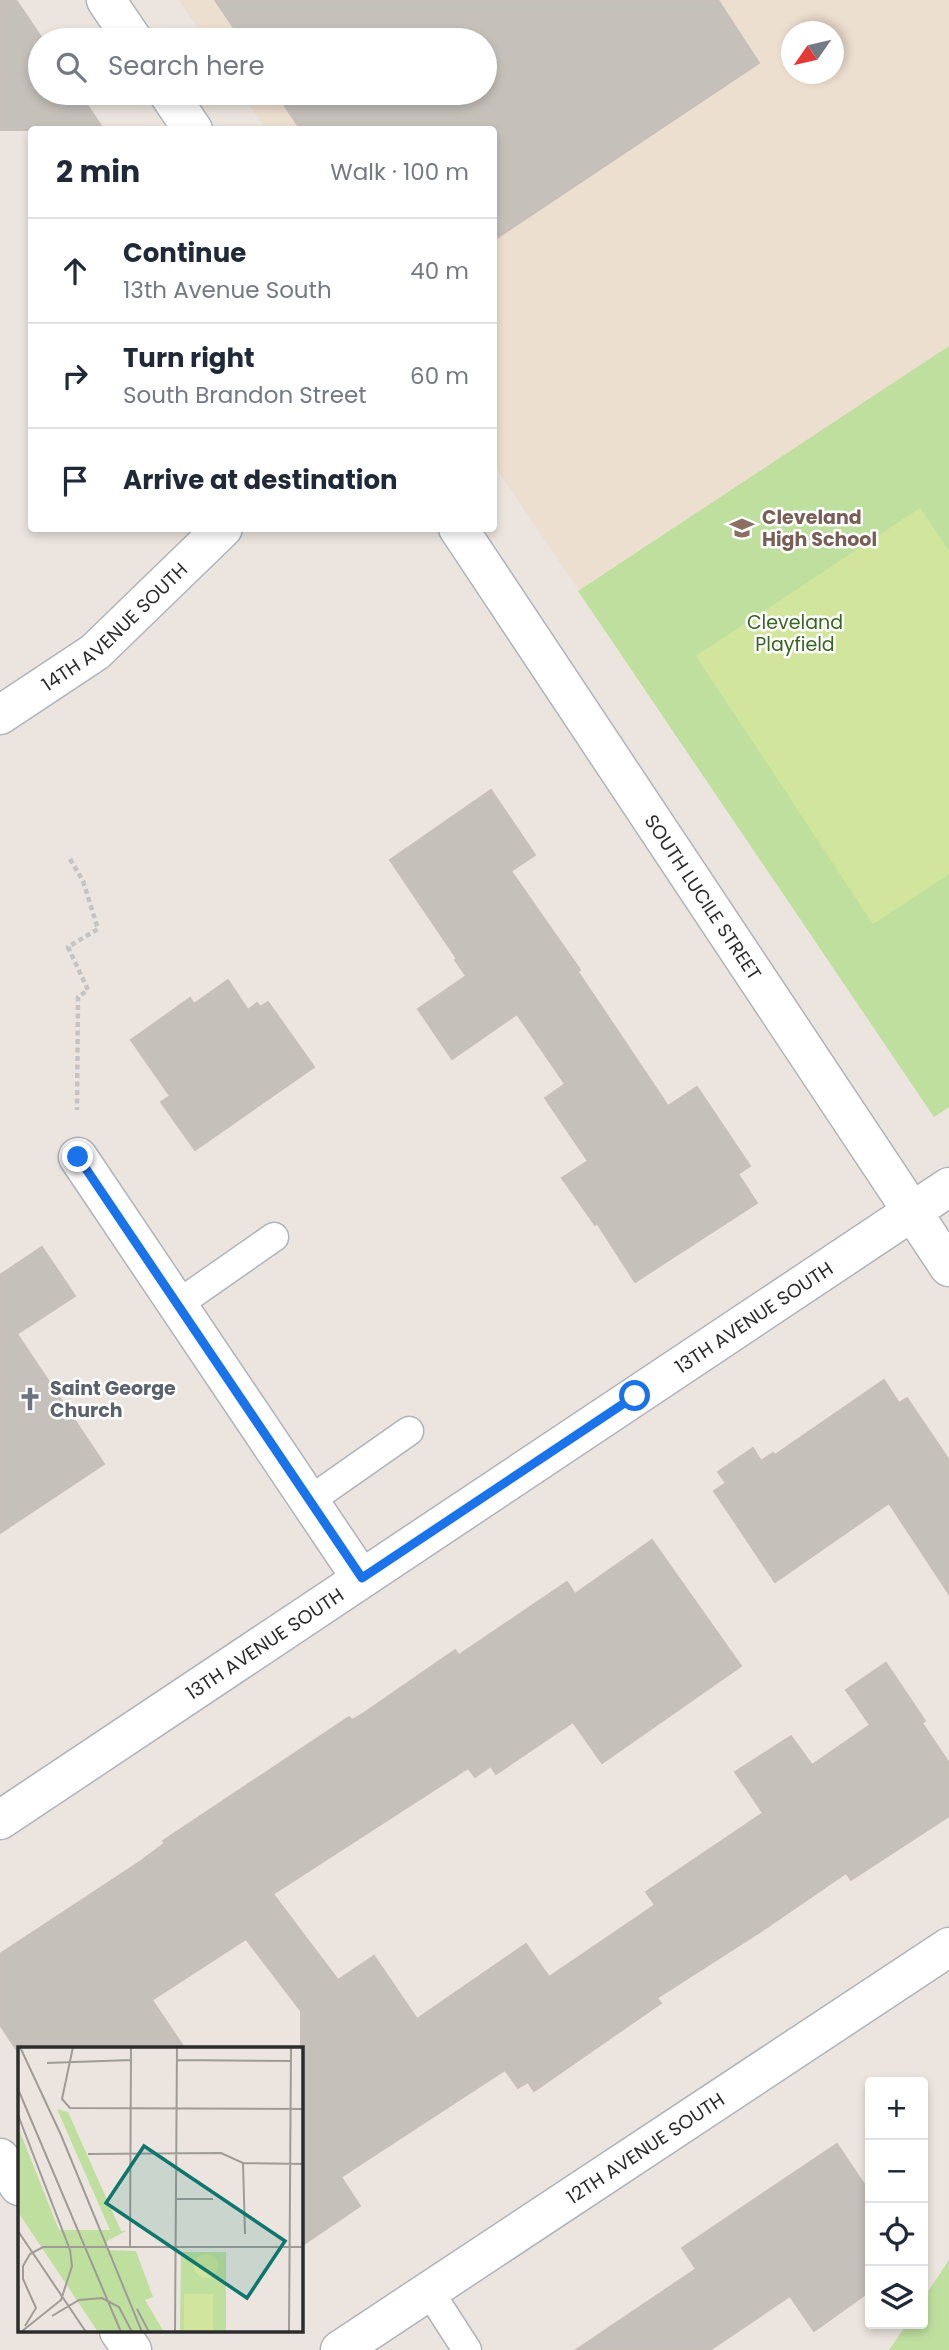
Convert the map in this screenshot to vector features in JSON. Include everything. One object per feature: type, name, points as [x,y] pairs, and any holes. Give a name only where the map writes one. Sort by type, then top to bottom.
[{"type":"street","points":[[106,0],[125,28]]},
{"type":"street","points":[[176,105],[189,126]]},
{"type":"street","name":"14TH AVENUE SOUTH","points":[[0,715],[95,652],[219,532]]},
{"type":"street","name":"SOUTH LUCILE STREET","points":[[461,532],[949,1267]]},
{"type":"street","points":[[78,1157],[362,1578]]},
{"type":"street","name":"13TH AVENUE SOUTH","points":[[0,1820],[949,1187]]},
{"type":"street","name":"12TH AVENUE SOUTH","points":[[340,2350],[949,1947]]},
{"type":"street","points":[[0,2158],[18,2185]]},
{"type":"street","points":[[120,2332],[132,2350]]},
{"type":"lane","points":[[178,1304],[274,1237]]},
{"type":"lane","points":[[309,1501],[410,1431]]},
{"type":"lane","points":[[429,2291],[467,2350]]},
{"type":"path","points":[[70,859],[83,881],[98,929],[68,947],[88,990],[78,997],[76,1063]]},
{"type":"shaded area","name":"Cleveland High School","points":[[178,0],[949,0],[949,1107],[934,1117],[497,469],[497,126],[264,126],[249,105],[497,105],[497,28],[198,28]]},
{"type":"green space","name":"Cleveland Playfield","points":[[949,346],[949,1107],[934,1117],[578,591]]},
{"type":"green space","points":[[920,508],[949,551],[949,874],[873,924],[696,656]]},
{"type":"green space","points":[[949,2260],[949,2350],[889,2350],[904,2329],[928,2329],[928,2292]]},
{"type":"building","points":[[0,0],[16,0],[35,28],[28,28],[28,105],[87,105],[101,126],[28,126],[28,130],[0,130]]},
{"type":"building","points":[[215,0],[718,0],[759,63],[497,238],[497,126],[298,126],[284,105],[497,105],[497,28],[234,28]]},
{"type":"building","points":[[491,790],[535,855],[511,871],[580,970],[578,972],[668,1106],[697,1087],[750,1166],[738,1174],[757,1203],[635,1282],[597,1223],[595,1225],[562,1178],[588,1161],[545,1098],[565,1084],[517,1014],[452,1059],[418,1009],[466,976],[390,860]]},
{"type":"building","points":[[228,980],[248,1010],[257,1003],[260,1007],[268,1002],[314,1067],[195,1150],[161,1102],[170,1096],[131,1040],[190,998],[194,1004]]},
{"type":"building","name":"Saint George Church","points":[[42,1247],[75,1296],[17,1334],[104,1464],[0,1533],[0,1275]]},
{"type":"building","points":[[884,1380],[899,1403],[907,1398],[949,1460],[949,1594],[889,1503],[775,1582],[714,1491],[726,1483],[718,1472],[753,1448],[761,1461],[773,1453],[775,1455]]},
{"type":"building","points":[[652,1540],[741,1666],[602,1763],[573,1722],[496,1774],[491,1766],[475,1777],[468,1768],[273,1894],[338,1980],[374,1956],[417,2019],[526,1944],[549,1977],[655,1905],[646,1892],[763,1813],[735,1772],[791,1736],[812,1765],[870,1725],[846,1690],[886,1663],[949,1763],[949,1816],[851,1880],[846,1873],[657,1998],[661,2003],[534,2091],[528,2082],[518,2088],[505,2070],[341,2177],[360,2206],[303,2245],[301,2011],[246,1939],[152,2000],[184,2047],[16,2049],[0,2025],[0,1954],[141,1861],[165,1843],[163,1841],[349,1717],[352,1720],[364,1713],[455,1650],[459,1655],[567,1582],[575,1594]]},
{"type":"building","points":[[837,2144],[865,2186],[865,2295],[814,2331],[790,2296],[710,2350],[576,2350],[696,2269],[682,2248]]},
{"type":"place","name":"Cleveland High School","points":[[742,528]]},
{"type":"place","name":"Saint George Church","points":[[30,1399]]},
{"type":"route","points":[[78,1157],[362,1578],[635,1396]]}]
